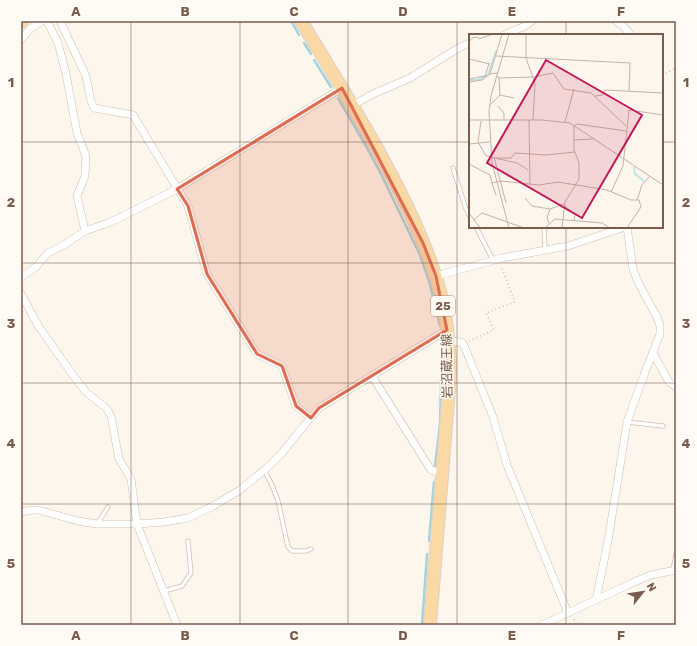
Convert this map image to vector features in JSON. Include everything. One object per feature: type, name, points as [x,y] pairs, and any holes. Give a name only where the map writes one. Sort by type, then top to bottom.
[{"type":"main road","name":"岩沼蔵王線","points":[[301,21],[352,105],[406,204],[436,276],[443,304],[450,352],[450,376],[430,625]]},
{"type":"street","points":[[21,40],[30,29],[42,21]]},
{"type":"street","points":[[85,230],[77,196],[85,176],[86,156],[77,133],[66,74],[58,43],[49,23],[59,21],[86,76],[91,101],[94,108],[133,115],[188,206],[207,274],[257,354],[282,366],[296,406],[311,418]]},
{"type":"street","points":[[506,34],[525,26],[532,21]]},
{"type":"street","points":[[616,21],[630,34]]},
{"type":"street","points":[[352,105],[410,78],[460,47],[469,43]]},
{"type":"street","points":[[21,277],[36,267],[48,253],[64,245],[85,230],[111,222],[177,189],[342,88]]},
{"type":"street","points":[[436,276],[496,259],[568,246],[623,228]]},
{"type":"street","points":[[596,600],[609,534],[627,422],[660,334],[660,326],[657,317],[633,270],[626,228]]},
{"type":"street","points":[[21,294],[39,327],[75,378],[86,392],[106,408],[111,416],[119,459],[132,479],[137,524],[177,625]]},
{"type":"street","points":[[21,512],[38,510],[78,521],[97,524],[137,524],[188,518],[213,506],[240,490],[264,470],[282,453],[320,408],[372,376],[448,335],[463,343],[493,417],[507,465],[568,613]]},
{"type":"street","points":[[653,353],[669,382],[676,387]]},
{"type":"street","points":[[372,376],[431,470],[443,473]]},
{"type":"street","points":[[542,625],[651,575],[674,570]]},
{"type":"lane","points":[[453,168],[469,215]]},
{"type":"lane","points":[[477,228],[496,259]]},
{"type":"lane","points":[[544,228],[545,250]]},
{"type":"lane","points":[[627,422],[663,426]]},
{"type":"lane","points":[[264,470],[272,484],[278,502],[288,547],[292,551],[306,551],[311,548]]},
{"type":"lane","points":[[97,524],[108,507]]},
{"type":"lane","points":[[164,591],[182,586],[191,573],[188,541]]},
{"type":"lane","points":[[674,570],[676,554]]},
{"type":"path","points":[[663,74],[676,68]]},
{"type":"path","points":[[463,343],[494,330],[486,313],[515,302],[496,259]]},
{"type":"highlighted area","points":[[342,88],[423,243],[436,276],[447,330],[319,408],[311,418],[296,406],[282,366],[257,354],[207,274],[188,206],[177,189]]},
{"type":"waterway","points":[[291,21],[299,35]]},
{"type":"waterway","points":[[304,43],[311,54]]},
{"type":"waterway","points":[[314,60],[331,87]]},
{"type":"waterway","points":[[338,98],[380,172],[420,255],[430,284],[440,326]]},
{"type":"waterway","points":[[435,467],[440,424],[442,347]]},
{"type":"waterway","points":[[429,541],[434,482]]},
{"type":"waterway","points":[[422,625],[427,554]]}]
